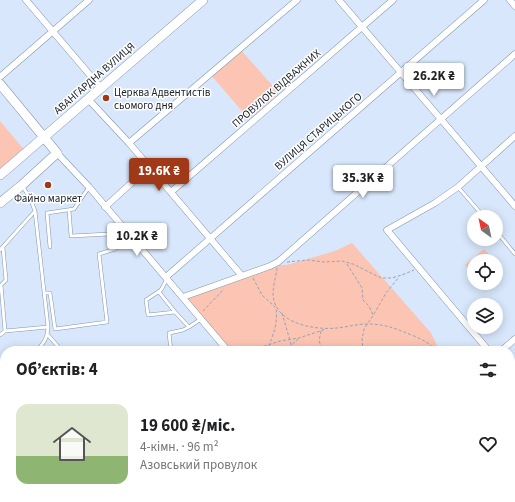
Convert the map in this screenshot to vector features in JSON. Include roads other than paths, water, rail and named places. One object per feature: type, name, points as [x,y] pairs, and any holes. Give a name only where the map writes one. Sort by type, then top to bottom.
[{"type":"street","points":[[26,0],[101,88]]},
{"type":"street","points":[[0,77],[89,0]]},
{"type":"street","name":"АВАНГАРДНА ВУЛИЦЯ","points":[[0,174],[203,0]]},
{"type":"street","points":[[129,143],[297,0]]},
{"type":"street","points":[[339,0],[515,206]]},
{"type":"street","name":"ПРОВУЛОК ВІДВАЖНИХ","points":[[171,192],[393,0]]},
{"type":"street","name":"ВУЛИЦЯ СТАРИЦЬКОГО","points":[[167,278],[210,238],[484,0]]},
{"type":"street","points":[[510,0],[515,6]]},
{"type":"street","points":[[183,297],[278,262],[515,54]]},
{"type":"street","points":[[0,84],[57,153],[89,187],[224,346]]},
{"type":"street","points":[[88,99],[129,143],[242,276]]},
{"type":"street","points":[[485,346],[387,230],[434,203],[458,187],[515,136]]},
{"type":"street","points":[[0,204],[57,153]]},
{"type":"street","points":[[105,207],[149,167]]},
{"type":"street","points":[[507,346],[515,339]]},
{"type":"lane","points":[[22,185],[30,198],[35,211],[48,327],[48,335],[41,346]]},
{"type":"lane","points":[[50,247],[47,212],[74,209],[89,187]]},
{"type":"lane","points":[[458,187],[478,210]]},
{"type":"lane","points":[[69,210],[71,236],[109,234],[119,245]]},
{"type":"lane","points":[[5,331],[1,285],[6,280],[1,249],[35,211]]},
{"type":"lane","points":[[44,293],[50,293],[55,329],[107,322],[99,254],[115,249],[130,236]]},
{"type":"lane","points":[[503,239],[515,254]]},
{"type":"lane","points":[[167,278],[161,290],[146,300],[148,315],[175,312]]},
{"type":"lane","points":[[159,292],[189,327]]},
{"type":"lane","points":[[170,346],[169,333],[189,327],[200,318]]},
{"type":"lane","points":[[0,336],[5,331],[48,327]]},
{"type":"lane","points":[[48,335],[58,346]]},
{"type":"place","name":"Церква Адвентистів сьомого дня","points":[[106,98]]},
{"type":"place","name":"Файно маркет","points":[[48,185]]}]
